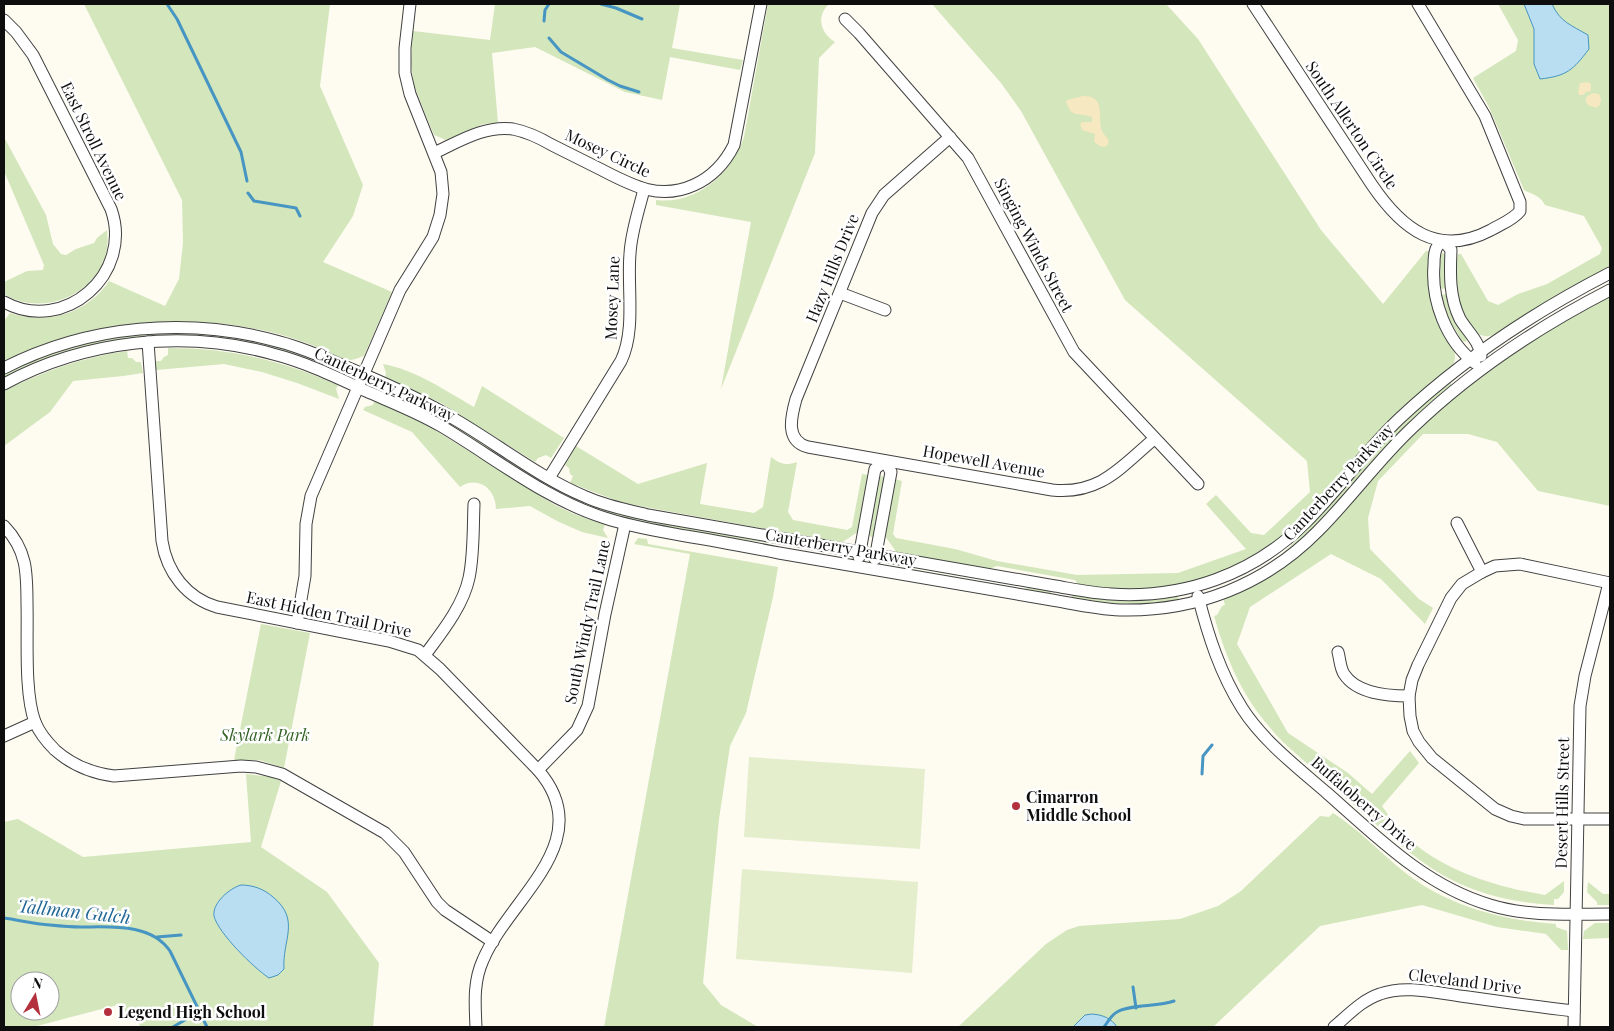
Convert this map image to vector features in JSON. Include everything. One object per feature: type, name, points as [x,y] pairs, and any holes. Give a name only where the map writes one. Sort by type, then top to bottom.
[{"type":"street","points":[[297,623],[306,576],[306,524],[311,496],[400,290],[433,237],[439,222],[442,181],[434,153],[410,94],[404,73],[410,4]]},
{"type":"street","name":"Mosey Circle","points":[[434,153],[484,132],[512,129],[535,136],[628,184],[644,190],[666,192],[693,186],[715,172],[731,151],[737,133],[760,4]]},
{"type":"street","name":"South Allerton Circle","points":[[1253,4],[1385,203],[1412,230],[1426,237],[1444,241],[1460,241],[1479,236],[1512,218],[1520,211],[1521,207],[1485,116],[1418,4]]},
{"type":"street","name":"Singing Winds Street","points":[[845,19],[964,153],[973,166],[1074,352],[1198,484]]},
{"type":"street","name":"East Stroll Avenue","points":[[4,20],[16,32],[33,55],[112,214],[115,231],[113,254],[105,272],[96,286],[74,302],[55,310],[39,311],[25,310],[4,302]]},
{"type":"street","name":"Hazy Hills Drive","points":[[790,442],[796,400],[870,218],[881,198],[950,137]]},
{"type":"street","name":"Mosey Lane","points":[[549,478],[622,361],[626,351],[629,327],[630,248],[644,190]]},
{"type":"street","points":[[1444,241],[1451,250],[1450,284],[1456,309],[1481,350],[1482,368],[1470,359],[1447,328],[1438,306],[1435,293],[1434,271],[1436,248],[1444,241]]},
{"type":"street","name":"Canterberry Parkway","points":[[4,368],[50,349],[102,335],[143,329],[192,328],[237,332],[279,341],[313,352],[414,397],[445,413],[549,478],[587,498],[621,509],[1109,594],[1154,594],[1195,587],[1236,572],[1262,557],[1286,540],[1307,521],[1394,424],[1426,394],[1481,350],[1548,306],[1610,273]]},
{"type":"street","name":"Canterberry Parkway","points":[[4,384],[42,366],[79,354],[148,342],[205,342],[258,350],[295,361],[359,387],[440,425],[558,499],[585,511],[625,524],[1102,608],[1118,610],[1153,609],[1199,602],[1247,584],[1268,572],[1296,552],[1319,530],[1381,459],[1409,431],[1482,368],[1543,327],[1610,290]]},
{"type":"street","points":[[840,293],[885,310]]},
{"type":"street","name":"East Hidden Trail Drive","points":[[148,342],[162,541],[172,572],[189,592],[212,606],[411,647],[425,655],[538,770],[551,788],[558,804],[560,825],[558,841],[548,862],[484,958],[477,979],[474,997],[476,1027]]},
{"type":"street","name":"Hopewell Avenue","points":[[790,442],[808,447],[1052,490],[1075,491],[1098,484],[1110,477],[1154,439]]},
{"type":"street","points":[[858,566],[875,470],[885,461],[891,472],[873,568]]},
{"type":"street","points":[[425,655],[456,609],[468,583],[474,504]]},
{"type":"street","points":[[1457,523],[1482,572]]},
{"type":"street","name":"South Windy Trail Lane","points":[[538,770],[574,733],[582,722],[588,706],[605,614],[625,524]]},
{"type":"street","points":[[4,526],[17,543],[26,568],[29,690],[35,722],[59,753],[82,768],[97,773],[119,776],[241,766],[278,772],[385,833],[404,852],[436,902],[493,942]]},
{"type":"street","points":[[1610,583],[1520,564],[1496,566],[1482,572],[1462,584],[1451,598],[1418,665],[1412,680],[1409,696],[1410,721],[1416,737],[1422,746],[1442,768],[1495,809],[1510,816],[1524,819],[1610,819]]},
{"type":"street","name":"Desert Hills Street","points":[[1574,1027],[1581,698],[1610,583]]},
{"type":"street","name":"Buffaloberry Drive","points":[[1195,587],[1216,658],[1228,685],[1246,714],[1274,746],[1382,841],[1426,876],[1454,892],[1490,905],[1524,912],[1610,914]]},
{"type":"street","points":[[1338,652],[1343,672],[1354,684],[1372,692],[1392,696],[1409,696]]},
{"type":"street","points":[[4,736],[35,722]]},
{"type":"street","name":"Cleveland Drive","points":[[1334,1027],[1360,1004],[1387,992],[1398,990],[1574,1011]]},
{"type":"green space","points":[[84,4],[330,4],[320,86],[363,185],[353,216],[323,262],[392,292],[364,356],[346,360],[318,347],[282,335],[247,327],[176,321],[105,328],[37,347],[4,361],[4,321],[10,313],[38,318],[65,314],[89,302],[109,281],[165,306],[179,279],[183,243],[182,200]]},
{"type":"green space","points":[[495,4],[680,4],[672,48],[743,60],[740,70],[670,57],[662,100],[625,92],[535,47],[492,53],[498,123],[484,124],[446,140],[434,135],[414,86],[411,63],[413,31],[490,40]]},
{"type":"green space","points":[[768,4],[829,4],[821,19],[826,34],[835,42],[819,58],[815,153],[721,389],[751,222],[656,205],[656,200],[671,200],[699,192],[711,184],[731,163],[744,137]]},
{"type":"green space","points":[[932,4],[1166,4],[1198,39],[1321,230],[1383,304],[1426,251],[1429,251],[1430,298],[1452,343],[1455,358],[1453,365],[1302,520],[1267,549],[1220,573],[1166,588],[1114,590],[1078,584],[1075,580],[997,566],[989,569],[897,553],[885,536],[895,479],[902,481],[893,534],[896,538],[955,549],[997,561],[1077,575],[1178,573],[1246,549],[1206,504],[1216,495],[1251,533],[1264,535],[1310,492],[1307,461],[1125,300],[1021,111],[1001,83]]},
{"type":"green space","points":[[1498,4],[1610,4],[1610,269],[1494,335],[1482,336],[1473,330],[1466,320],[1461,306],[1456,277],[1458,254],[1461,254],[1488,301],[1498,305],[1518,294],[1547,284],[1600,254],[1602,248],[1584,216],[1545,205],[1539,197],[1524,190],[1489,107],[1473,78],[1516,51],[1518,40]]},
{"type":"green space","points":[[4,137],[46,215],[53,244],[61,254],[66,255],[76,249],[94,243],[107,230],[107,251],[98,271],[76,293],[63,299],[48,303],[33,303],[18,300],[4,294],[4,282],[27,271],[43,270],[44,265],[4,171]]},
{"type":"green space","points":[[1443,253],[1446,255],[1446,288],[1443,289],[1439,287],[1440,255]]},
{"type":"green space","points":[[1446,294],[1451,310],[1467,338],[1466,342],[1462,341],[1446,315],[1441,295]]},
{"type":"green space","points":[[1610,295],[1610,506],[1538,491],[1497,442],[1468,434],[1423,434],[1378,481],[1368,518],[1370,549],[1419,599],[1433,608],[1425,624],[1381,579],[1331,554],[1250,607],[1237,644],[1288,733],[1348,773],[1372,794],[1410,751],[1419,763],[1382,806],[1403,833],[1420,848],[1436,859],[1471,876],[1526,892],[1545,895],[1564,881],[1564,892],[1558,899],[1554,899],[1554,905],[1527,902],[1502,898],[1464,886],[1432,868],[1378,826],[1284,743],[1259,714],[1240,684],[1226,652],[1214,616],[1225,605],[1223,598],[1261,580],[1435,412],[1477,377],[1542,332]]},
{"type":"green space","points":[[158,332],[224,334],[285,346],[326,363],[260,347],[150,338],[4,380],[4,374],[59,350],[118,337]]},
{"type":"green space","points":[[168,348],[213,350],[276,362],[338,385],[336,389],[339,399],[262,372],[224,364],[156,370],[156,361],[161,361],[168,355]]},
{"type":"green space","points":[[127,351],[128,358],[141,362],[143,373],[73,381],[50,412],[4,446],[4,391],[64,366],[95,357]]},
{"type":"green space","points":[[383,364],[419,376],[474,407],[482,386],[564,438],[551,458],[546,455],[538,458],[535,462],[441,403],[385,377],[386,373]]},
{"type":"green space","points":[[1449,381],[1452,385],[1307,536],[1261,571],[1229,585],[1263,568],[1284,552],[1306,531],[1389,435]]},
{"type":"green space","points":[[396,398],[444,418],[573,496],[787,545],[721,537],[630,521],[579,505]]},
{"type":"green space","points":[[374,401],[435,430],[555,505],[605,525],[603,530],[608,538],[582,532],[530,506],[496,509],[493,495],[489,490],[479,483],[473,482],[460,487],[412,432],[363,410],[365,407],[373,405]]},
{"type":"green space","points":[[576,446],[638,484],[707,463],[700,504],[754,513],[763,507],[771,457],[783,464],[797,462],[788,512],[793,520],[847,530],[852,527],[862,474],[868,475],[859,531],[841,543],[623,503],[570,483],[573,476],[565,465]]},
{"type":"green space","points":[[880,476],[885,479],[874,537],[871,537],[868,533],[878,478]]},
{"type":"green space","points":[[638,538],[647,539],[648,544],[778,567],[773,597],[746,713],[730,746],[719,819],[703,983],[721,1005],[758,1027],[604,1027],[690,554],[634,544]]},
{"type":"green space","points":[[899,567],[1023,589],[1037,586],[1051,590],[1051,594],[898,569]]},
{"type":"green space","points":[[1072,594],[1149,599],[1177,596],[1179,599],[1178,601],[1143,605],[1105,604],[1072,599]]},
{"type":"green space","name":"Skylark Park","points":[[261,624],[310,633],[284,768],[259,760],[234,760]]},
{"type":"green space","points":[[749,757],[925,769],[920,849],[744,837]]},
{"type":"green space","points":[[246,774],[271,777],[281,781],[261,847],[327,892],[379,963],[373,1027],[141,1027],[135,1019],[117,1005],[60,1020],[60,971],[10,971],[10,1021],[56,1021],[33,1027],[4,1027],[4,822],[18,819],[83,857],[251,842]]},
{"type":"green space","points":[[1333,813],[1420,883],[1456,902],[1475,909],[1515,919],[1556,924],[1556,927],[1567,931],[1568,950],[1561,950],[1546,934],[1497,927],[1422,905],[1320,926],[1213,1027],[958,1027],[1046,944],[1067,930],[1079,926],[1180,919],[1218,906],[1241,891],[1320,816],[1329,817]]},
{"type":"green space","points":[[742,869],[918,882],[912,973],[736,959]]},
{"type":"green space","points":[[1588,882],[1603,894],[1610,894],[1610,905],[1597,905],[1597,902],[1587,892]]},
{"type":"green space","points":[[1595,923],[1610,923],[1610,938],[1583,939],[1584,931]]},
{"type":"sand","points":[[1588,82],[1591,84],[1591,91],[1579,95],[1580,83]]},
{"type":"sand","points":[[1593,93],[1599,94],[1601,99],[1600,105],[1596,108],[1588,105],[1586,102],[1586,97]]},
{"type":"sand","points":[[1083,96],[1091,97],[1098,103],[1102,131],[1109,141],[1107,146],[1098,145],[1094,142],[1095,134],[1082,130],[1080,124],[1082,122],[1092,122],[1092,117],[1075,114],[1068,107],[1067,100]]},
{"type":"water","points":[[1524,4],[1552,4],[1562,19],[1588,35],[1589,49],[1569,71],[1557,76],[1540,79],[1534,64],[1534,29]]},
{"type":"water","points":[[241,885],[254,887],[266,892],[273,897],[286,914],[288,931],[284,969],[278,975],[269,978],[237,950],[222,931],[214,916],[214,911],[219,901],[232,889]]},
{"type":"water","points":[[1085,1015],[1100,1015],[1112,1021],[1117,1027],[1073,1027]]},
{"type":"waterway","points":[[167,4],[177,19],[241,152],[247,181]]},
{"type":"waterway","points":[[544,21],[545,10],[549,4]]},
{"type":"waterway","points":[[601,4],[642,19]]},
{"type":"waterway","points":[[549,38],[561,52],[608,80],[639,92]]},
{"type":"waterway","points":[[248,193],[254,201],[296,208],[300,216]]},
{"type":"waterway","points":[[1202,774],[1203,756],[1212,745]]},
{"type":"waterway","name":"Tallman Gulch","points":[[4,918],[62,926],[117,927],[152,935],[170,951],[207,1027]]},
{"type":"waterway","points":[[157,937],[181,935]]},
{"type":"waterway","points":[[1133,987],[1136,1008]]},
{"type":"waterway","points":[[1104,1027],[1113,1015],[1123,1009],[1174,1001]]},
{"type":"waterway","points":[[173,1027],[200,1011]]},
{"type":"place","name":"Cimarron Middle School","points":[[1016,806]]},
{"type":"place","name":"Legend High School","points":[[108,1012]]}]
